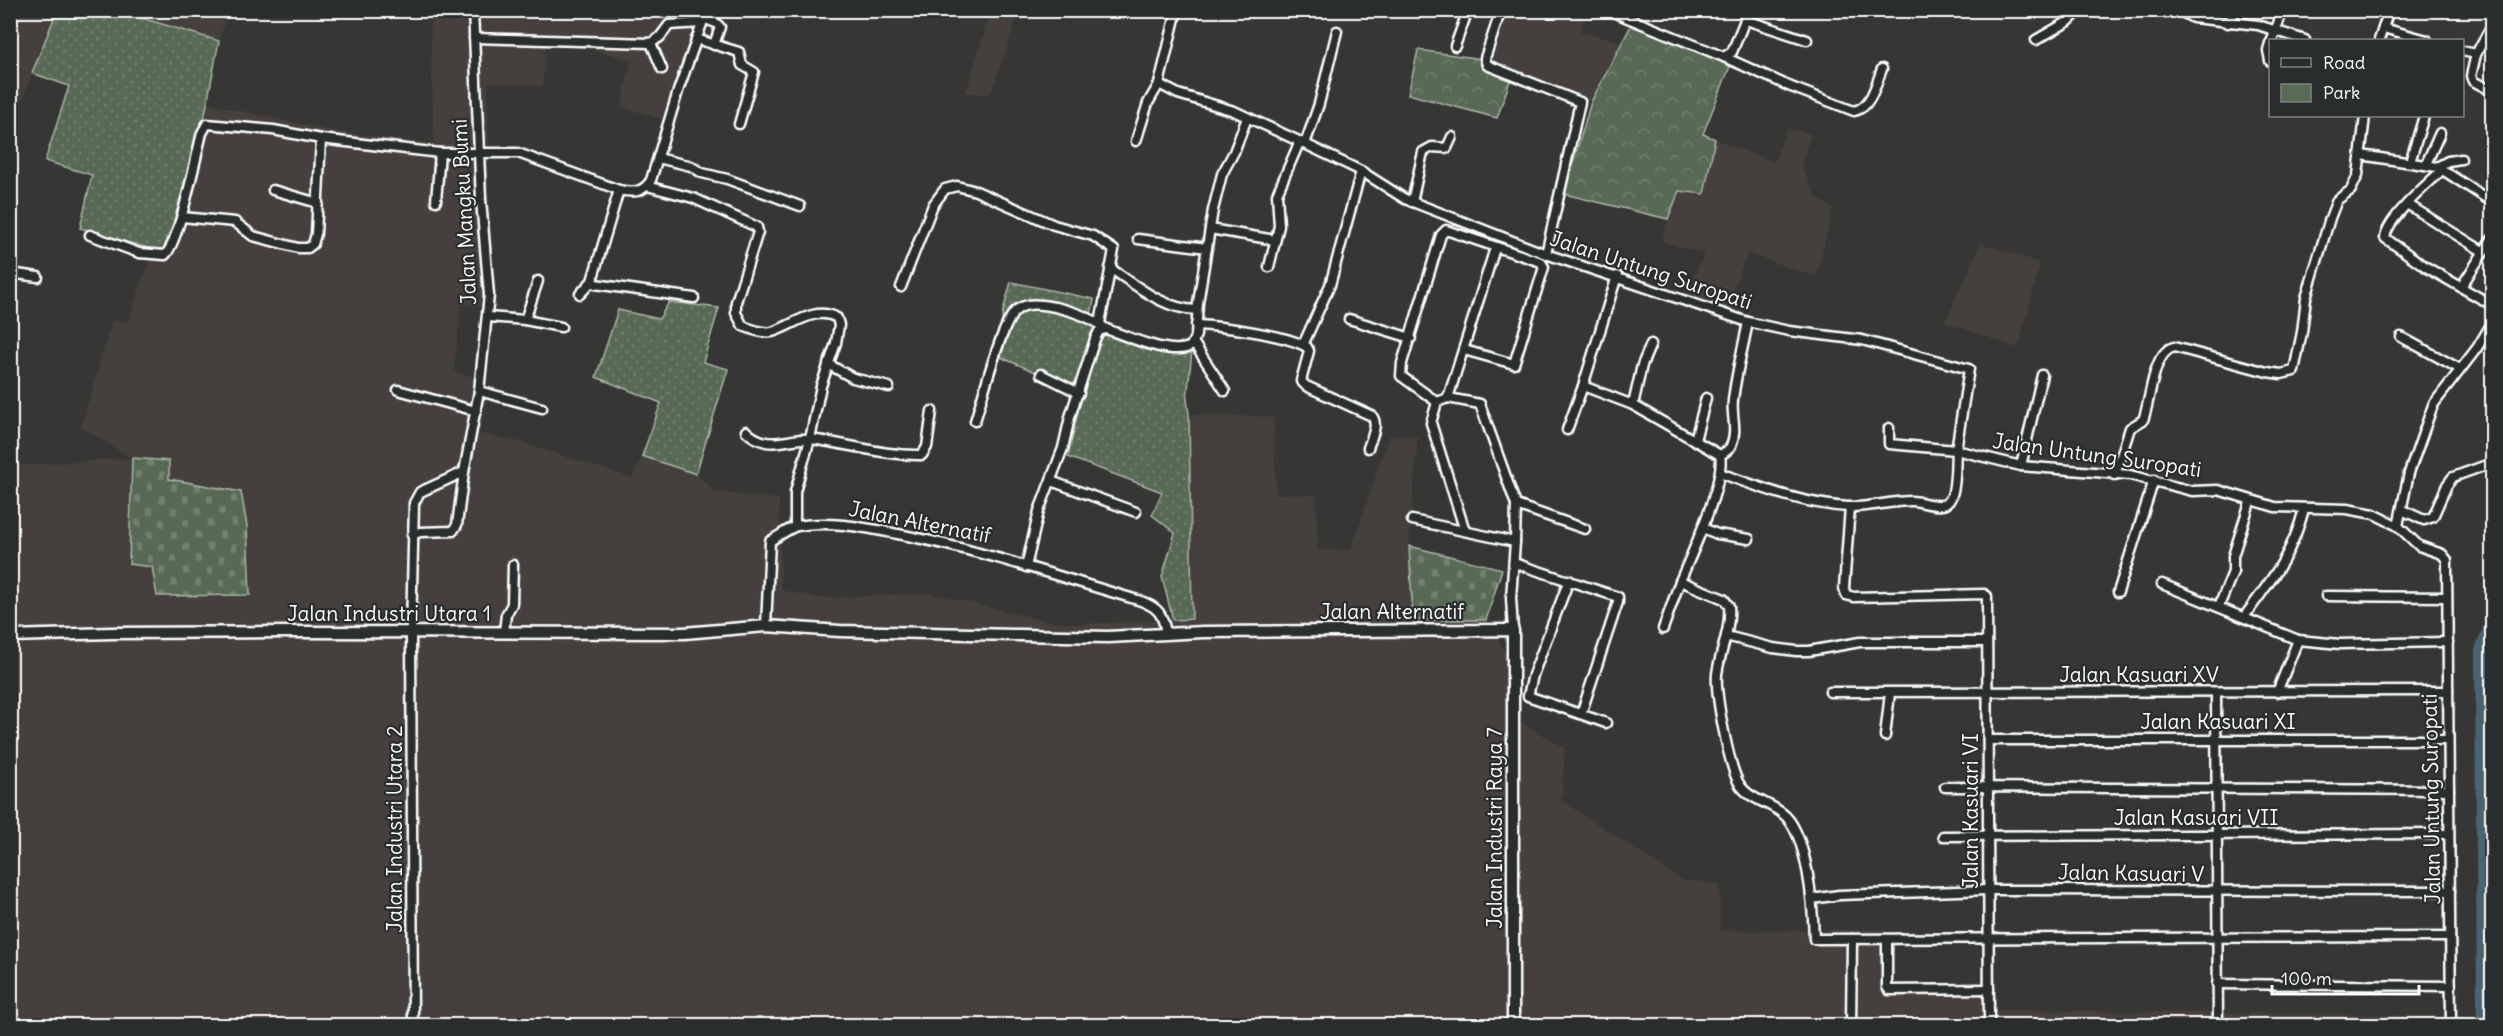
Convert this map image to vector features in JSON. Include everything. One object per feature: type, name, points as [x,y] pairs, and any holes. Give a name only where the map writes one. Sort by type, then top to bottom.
[{"type":"street","name":"Jalan Mangku Bumi","points":[[412,536],[420,532],[453,531],[459,515],[464,472],[479,391],[488,317],[489,287],[478,153],[473,10]]},
{"type":"street","points":[[1137,141],[1148,103],[1159,84],[1177,10]]},
{"type":"street","points":[[1455,46],[1468,10]]},
{"type":"street","points":[[1502,10],[1485,58],[1487,65],[1580,102],[1546,254]]},
{"type":"street","points":[[1608,10],[1854,111],[1862,109],[1868,102],[1882,69]]},
{"type":"street","points":[[1724,57],[1732,52],[1749,10]]},
{"type":"street","points":[[2036,40],[2069,21],[2080,10]]},
{"type":"street","points":[[2178,10],[2193,18],[2258,25],[2302,39]]},
{"type":"street","points":[[2228,22],[2236,10]]},
{"type":"street","points":[[2272,39],[2283,10]]},
{"type":"street","points":[[2379,39],[2389,10]]},
{"type":"street","points":[[474,38],[651,43],[669,26],[704,17],[720,27],[714,45]]},
{"type":"street","points":[[647,186],[704,17]]},
{"type":"street","points":[[1746,20],[1807,40]]},
{"type":"street","points":[[2383,28],[2423,39]]},
{"type":"street","points":[[2492,30],[2476,54],[2471,76],[2473,81],[2493,91]]},
{"type":"street","points":[[1269,267],[1280,217],[1277,194],[1318,104],[1337,31]]},
{"type":"street","points":[[696,39],[739,52],[742,65],[754,72],[739,124]]},
{"type":"street","points":[[651,43],[662,69]]},
{"type":"street","points":[[2464,51],[2476,54]]},
{"type":"street","name":"Jalan Untung Suropati","points":[[1159,84],[1178,94],[1234,111],[1361,171],[1412,202],[1546,254],[1617,276],[1748,322],[1862,340],[1969,369],[1956,450],[2021,466],[2154,480],[2192,491],[2218,490],[2250,502],[2275,507],[2348,509],[2374,514],[2398,526],[2419,546],[2442,554],[2447,560],[2451,1026]]},
{"type":"street","points":[[2115,475],[2130,428],[2143,420],[2156,369],[2164,351],[2174,347],[2281,374],[2294,371],[2306,298],[2330,218],[2337,200],[2351,190],[2358,176],[2365,117]]},
{"type":"street","points":[[2410,162],[2424,117]]},
{"type":"street","points":[[975,421],[1005,326],[1016,309],[1031,304],[1068,310],[1160,347],[1177,350],[1188,348],[1193,342],[1210,229],[1222,174],[1234,152],[1247,118]]},
{"type":"street","points":[[90,235],[139,253],[165,255],[171,250],[182,217],[202,133],[207,124],[273,130],[321,139],[440,153],[523,154],[619,190],[635,192],[647,186],[693,198],[757,227],[758,232],[736,302],[738,321],[743,326],[770,332],[810,315],[820,314],[832,315],[837,318],[839,325],[821,386],[795,492],[795,526],[769,543],[766,626]]},
{"type":"street","points":[[2426,164],[2440,133]]},
{"type":"street","points":[[1412,202],[1423,152],[1432,147],[1447,148],[1452,137]]},
{"type":"street","points":[[182,217],[235,222],[253,236],[303,249],[313,244],[318,203],[321,139]]},
{"type":"street","points":[[436,201],[440,153]]},
{"type":"street","points":[[2361,155],[2426,164],[2440,169],[2493,202]]},
{"type":"street","points":[[658,158],[691,166],[702,173],[727,179],[800,206]]},
{"type":"street","points":[[2462,159],[2448,161],[2440,169],[2407,204],[2386,232],[2385,238],[2493,305]]},
{"type":"street","points":[[1303,345],[1330,285],[1361,171]]},
{"type":"street","points":[[901,287],[933,206],[941,193],[951,186],[976,191],[1054,225],[1102,240],[1114,249],[1103,326],[1097,334],[1051,481],[1039,511],[1026,567]]},
{"type":"street","points":[[273,190],[318,203]]},
{"type":"street","points":[[580,294],[592,281],[619,190]]},
{"type":"street","points":[[2407,204],[2484,252]]},
{"type":"street","points":[[1210,229],[1275,240]]},
{"type":"street","points":[[1437,402],[1401,376],[1402,363],[1443,232],[1448,230],[1541,262],[1544,269],[1514,364],[1464,350]]},
{"type":"street","points":[[1138,239],[1207,248]]},
{"type":"street","points":[[2461,287],[2493,239]]},
{"type":"street","points":[[1449,398],[1495,248]]},
{"type":"street","points":[[1110,268],[1158,300],[1182,309],[1197,310]]},
{"type":"street","points":[[10,273],[38,276]]},
{"type":"street","points":[[1567,430],[1617,276]]},
{"type":"street","points":[[525,320],[538,281]]},
{"type":"street","points":[[592,281],[595,284],[694,298]]},
{"type":"street","points":[[488,317],[525,320],[561,327]]},
{"type":"street","points":[[1349,319],[1411,338]]},
{"type":"street","points":[[1720,455],[1730,448],[1734,432],[1736,421],[1732,412],[1734,389],[1748,322]]},
{"type":"street","points":[[2398,526],[2409,473],[2433,405],[2477,348],[2493,323]]},
{"type":"street","points":[[1196,325],[1217,326],[1263,334],[1303,345],[1309,351],[1302,372],[1303,383],[1374,418],[1375,426],[1368,448]]},
{"type":"street","points":[[2401,337],[2460,369]]},
{"type":"street","points":[[1193,342],[1225,391]]},
{"type":"street","points":[[1633,405],[1642,365],[1651,344]]},
{"type":"street","points":[[828,364],[853,378],[889,387]]},
{"type":"street","points":[[1041,374],[1079,393]]},
{"type":"street","points":[[2021,466],[2042,375]]},
{"type":"street","points":[[1583,386],[1633,405],[1720,455]]},
{"type":"street","points":[[398,390],[476,411]]},
{"type":"street","points":[[479,391],[543,408]]},
{"type":"street","points":[[1437,402],[1449,398],[1474,401],[1481,406],[1516,505],[1511,597],[1513,630]]},
{"type":"street","points":[[1695,440],[1706,398]]},
{"type":"street","points":[[1437,402],[1431,423],[1465,531]]},
{"type":"street","points":[[746,431],[754,439],[767,442],[782,443],[810,438],[875,452],[922,455],[927,447],[932,411]]},
{"type":"street","points":[[1719,473],[1804,501],[1850,507],[1888,502],[1915,501],[1943,505],[1949,502],[1953,493],[1956,450],[1889,444],[1889,428]]},
{"type":"street","points":[[1662,629],[1703,528],[1719,473],[1720,455]]},
{"type":"street","points":[[2402,510],[2424,520],[2433,517],[2453,477],[2493,463]]},
{"type":"street","points":[[411,632],[412,536],[416,495],[464,472]]},
{"type":"street","points":[[2118,592],[2154,480]]},
{"type":"street","points":[[1051,481],[1136,512]]},
{"type":"street","points":[[2219,606],[2233,572],[2233,556],[2250,502]]},
{"type":"street","points":[[1516,505],[1585,529]]},
{"type":"street","name":"Jalan Kasuari VI","points":[[1850,507],[1844,588],[1846,595],[1854,597],[1984,594],[1987,596],[1989,1026]]},
{"type":"street","points":[[2244,617],[2282,566],[2298,532],[2304,509]]},
{"type":"street","points":[[1412,520],[1515,542]]},
{"type":"street","name":"Jalan Alternatif","points":[[795,526],[861,527],[966,548],[1153,606],[1164,616],[1167,634]]},
{"type":"street","points":[[1703,528],[1718,534],[1749,539]]},
{"type":"street","points":[[1514,562],[1618,597],[1581,714]]},
{"type":"street","points":[[504,632],[506,615],[513,595],[513,565]]},
{"type":"street","points":[[1569,580],[1533,675],[1528,696],[1606,723]]},
{"type":"street","points":[[1680,581],[1728,602],[1730,611],[1716,687],[1734,770],[1743,789],[1790,820],[1801,847],[1812,899],[1814,939],[2450,937]]},
{"type":"street","points":[[2162,584],[2298,640],[2340,644],[2448,642]]},
{"type":"street","points":[[2326,596],[2447,597]]},
{"type":"street","name":"Jalan Alternatif","points":[[766,626],[840,631],[1108,637],[1167,634],[1513,630]]},
{"type":"street","name":"Jalan Industri Utara 1","points":[[10,636],[122,633],[684,633],[766,626]]},
{"type":"street","name":"Jalan Industri Raya 7","points":[[1513,630],[1513,1026]]},
{"type":"street","name":"Jalan Industri Utara 2","points":[[411,632],[413,1026]]},
{"type":"street","points":[[1726,636],[1773,648],[1796,651],[1860,642],[1987,642]]},
{"type":"street","points":[[2277,692],[2298,640]]},
{"type":"street","name":"Jalan Kasuari XV","points":[[1830,693],[2448,691]]},
{"type":"street","points":[[2216,692],[2218,1026]]},
{"type":"street","points":[[1885,736],[1890,693]]},
{"type":"street","name":"Jalan Kasuari XI","points":[[1988,740],[2448,740]]},
{"type":"street","points":[[1945,787],[2449,790]]},
{"type":"street","name":"Jalan Kasuari VII","points":[[1943,836],[2449,834]]},
{"type":"street","name":"Jalan Kasuari V","points":[[1812,899],[1839,895],[1988,890],[2450,891]]},
{"type":"street","points":[[1851,1026],[1852,939]]},
{"type":"street","points":[[1887,940],[1889,990],[1989,989]]},
{"type":"street","points":[[2217,984],[2451,986]]},
{"type":"shaded area","points":[[129,10],[228,11],[219,41],[128,14]]},
{"type":"shaded area","points":[[991,10],[1020,11],[990,95],[966,92]]},
{"type":"shaded area","points":[[11,11],[59,11],[18,109],[11,104]]},
{"type":"shaded area","points":[[430,11],[705,11],[666,120],[622,107],[631,60],[547,38],[542,86],[488,83],[489,197],[497,309],[461,305],[454,372],[488,380],[480,434],[517,441],[632,478],[642,456],[696,474],[715,492],[779,499],[781,590],[818,598],[931,593],[1046,621],[1080,624],[1192,619],[1189,414],[1273,417],[1276,494],[1316,495],[1318,550],[1351,550],[1389,436],[1418,436],[1409,546],[1414,619],[1486,620],[1509,657],[1509,715],[1565,748],[1561,800],[1682,880],[1720,884],[1720,931],[1886,929],[1889,991],[1996,990],[1996,1010],[2471,1016],[2471,1025],[11,1025],[10,466],[131,458],[81,427],[112,321],[129,321],[149,261],[171,255],[185,218],[207,103],[331,131],[434,144]],"holes":[[[247,526],[157,596],[152,567],[129,564]]]},
{"type":"shaded area","points":[[1497,11],[1585,11],[1580,32],[1622,42],[1591,102],[1512,75],[1482,59]]},
{"type":"shaded area","points":[[1787,128],[1811,134],[1801,166],[1816,197],[1833,208],[1816,277],[1747,253],[1725,311],[1685,297],[1704,254],[1661,241],[1679,190],[1704,194],[1715,139],[1774,162]]},
{"type":"shaded area","points":[[1981,243],[2040,263],[2018,348],[1945,322]]},
{"type":"green space","points":[[57,11],[129,11],[128,14],[219,41],[185,218],[171,255],[80,228],[92,175],[45,161],[69,86],[32,73]]},
{"type":"green space","points":[[1635,18],[1733,59],[1703,134],[1715,139],[1704,194],[1679,191],[1668,219],[1564,194],[1591,102]]},
{"type":"green space","points":[[1418,50],[1482,59],[1512,75],[1497,118],[1408,94]]},
{"type":"green space","points":[[1011,282],[1094,299],[1089,325],[1192,351],[1187,399],[1192,619],[1173,620],[1162,577],[1175,533],[1152,515],[1162,492],[1068,457],[1082,392],[998,356],[1003,311]]},
{"type":"green space","points":[[669,302],[719,308],[703,362],[728,369],[696,474],[642,456],[661,403],[596,377],[618,310],[659,319]]},
{"type":"green space","points":[[132,458],[169,461],[169,479],[241,492],[247,526],[250,595],[157,596],[152,567],[129,564]]},
{"type":"green space","points":[[1409,546],[1502,569],[1486,620],[1413,620]]},
{"type":"waterway","points":[[2486,1026],[2484,651],[2492,629]]}]
